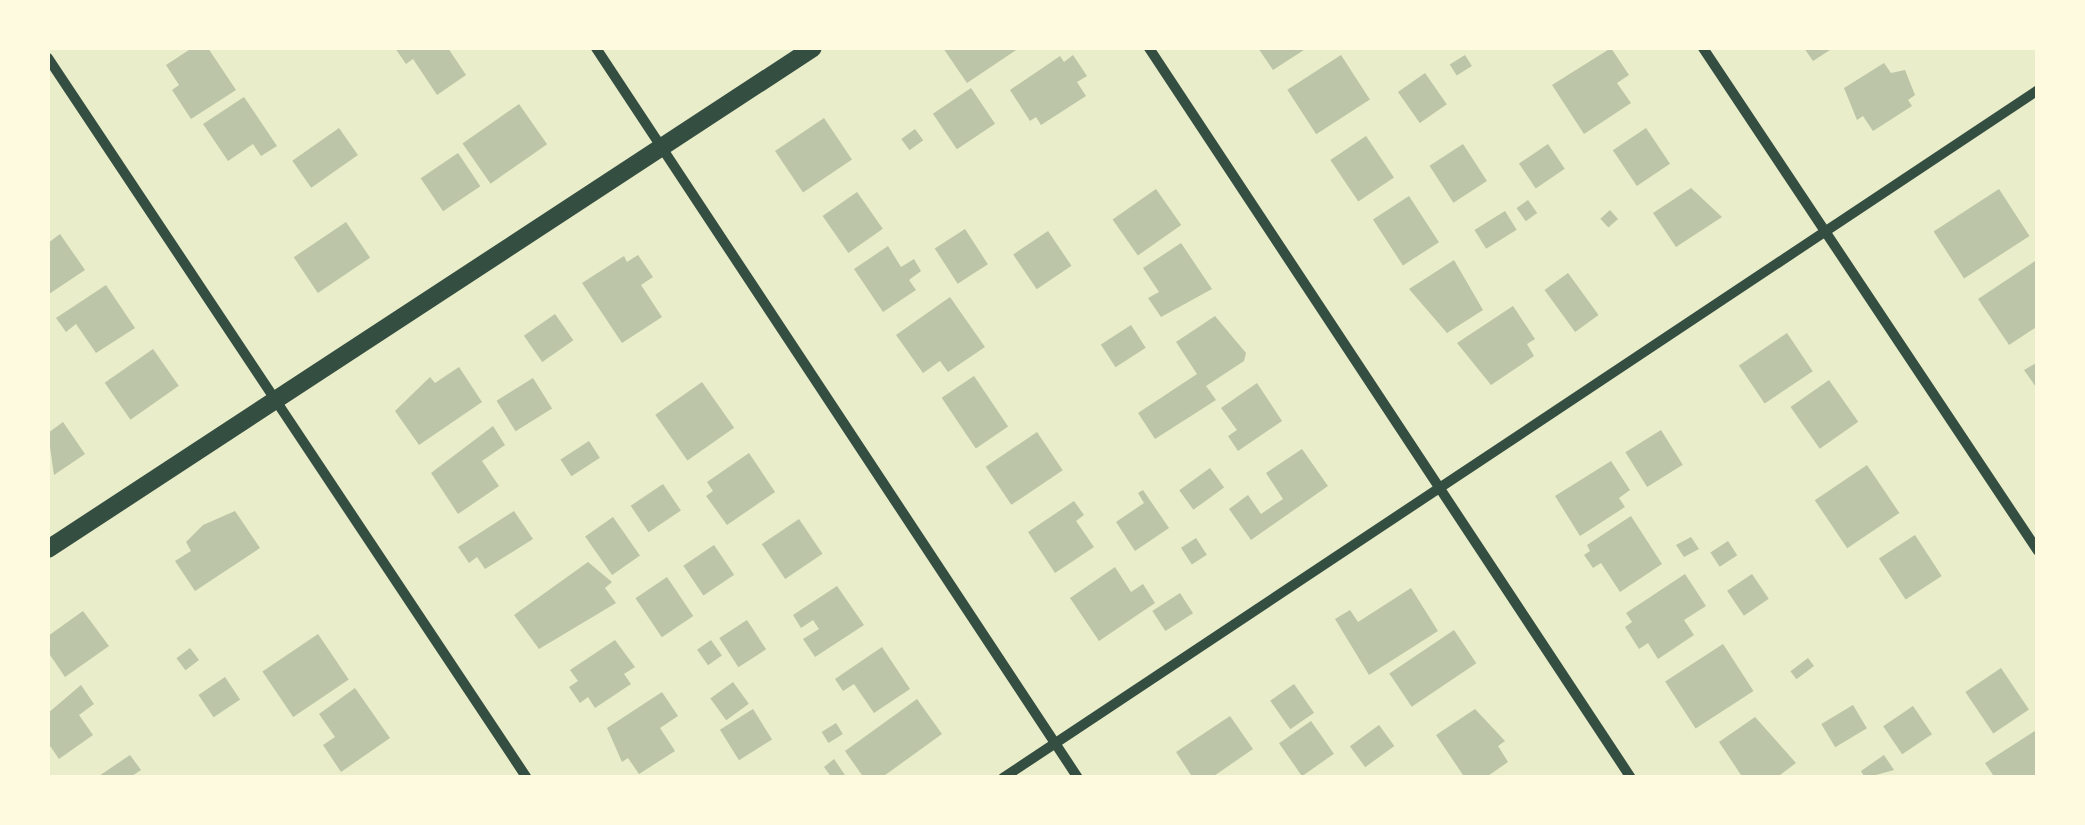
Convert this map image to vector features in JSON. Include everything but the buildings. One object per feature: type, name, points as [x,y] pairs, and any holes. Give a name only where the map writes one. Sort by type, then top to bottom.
[{"type":"street","points":[[596,48],[1078,778]]},
{"type":"street","points":[[48,548],[813,48]]},
{"type":"street","points":[[1149,48],[1632,778]]},
{"type":"street","points":[[1703,48],[2038,551]]},
{"type":"street","points":[[48,58],[527,778]]},
{"type":"street","points":[[1002,778],[2038,90]]}]
